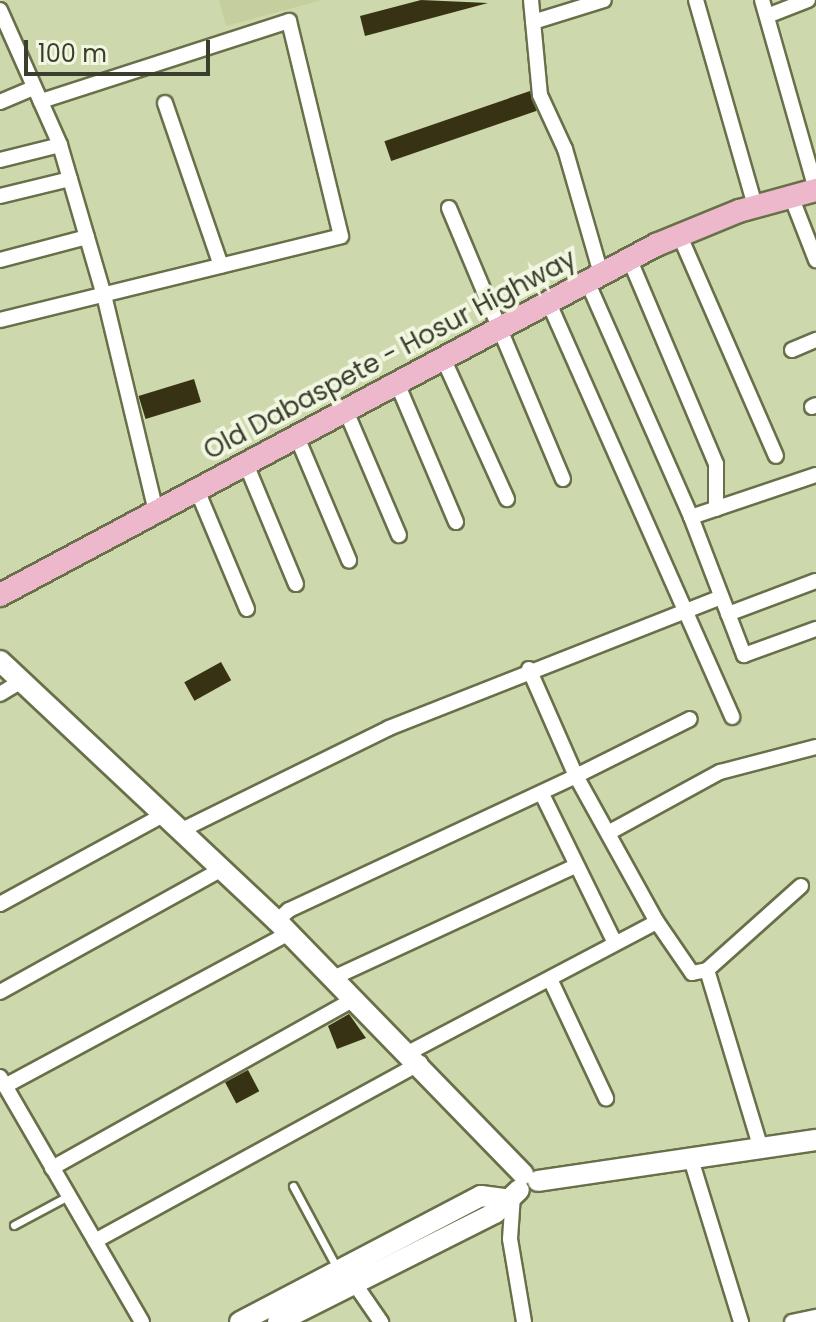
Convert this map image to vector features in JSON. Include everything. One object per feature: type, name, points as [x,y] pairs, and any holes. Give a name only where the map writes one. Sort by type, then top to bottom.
[{"type":"main road","name":"Old Dabaspete - Hosur Highway","points":[[0,595],[629,258],[679,234],[755,206],[816,190]]},
{"type":"main road","points":[[0,661],[283,927],[415,1058],[519,1188]]},
{"type":"main road","points":[[240,1322],[337,1268],[481,1196],[690,1156],[816,1140]]},
{"type":"main road","points":[[278,1322],[495,1213],[519,1188]]},
{"type":"street","points":[[531,0],[540,95],[565,149],[594,277],[744,655],[816,629]]},
{"type":"street","points":[[533,22],[604,0]]},
{"type":"street","points":[[696,0],[755,206]]},
{"type":"street","points":[[762,0],[816,190]]},
{"type":"street","points":[[767,16],[808,0]]},
{"type":"street","points":[[0,10],[5,34],[41,101],[60,145],[104,295],[156,512]]},
{"type":"street","points":[[0,320],[341,236],[289,21],[41,101]]},
{"type":"street","points":[[0,102],[33,88]]},
{"type":"street","points":[[165,103],[221,266]]},
{"type":"street","points":[[0,160],[60,145]]},
{"type":"street","points":[[0,196],[70,179]]},
{"type":"street","points":[[791,196],[816,260]]},
{"type":"street","points":[[449,208],[563,479]]},
{"type":"street","points":[[679,234],[776,456]]},
{"type":"street","points":[[0,260],[87,237]]},
{"type":"street","points":[[629,258],[716,464],[716,509]]},
{"type":"street","points":[[548,301],[732,717]]},
{"type":"street","points":[[792,350],[816,340]]},
{"type":"street","points":[[443,358],[507,499]]},
{"type":"street","points":[[397,383],[456,522]]},
{"type":"street","points":[[346,411],[399,535]]},
{"type":"street","points":[[297,437],[349,560]]},
{"type":"street","points":[[246,464],[296,584]]},
{"type":"street","points":[[691,517],[816,475]]},
{"type":"street","points":[[197,490],[247,609]]},
{"type":"street","points":[[728,614],[816,581]]},
{"type":"street","points":[[180,831],[389,728],[529,669],[721,597]]},
{"type":"street","points":[[529,669],[576,776],[657,922],[692,973],[707,970],[801,886]]},
{"type":"street","points":[[0,694],[22,681]]},
{"type":"street","points":[[142,1322],[3,1082],[283,927],[289,910],[542,794],[690,719]]},
{"type":"street","points":[[608,833],[720,772],[816,747]]},
{"type":"street","points":[[542,794],[614,941]]},
{"type":"street","points":[[0,904],[163,815]]},
{"type":"street","points":[[333,978],[575,866]]},
{"type":"street","points":[[0,992],[220,870]]},
{"type":"street","points":[[95,1241],[614,941],[657,922]]},
{"type":"street","points":[[707,970],[760,1146]]},
{"type":"street","points":[[550,979],[606,1098]]},
{"type":"street","points":[[52,1168],[355,999]]},
{"type":"street","points":[[690,1156],[741,1322]]},
{"type":"street","points":[[519,1188],[510,1239],[524,1322]]},
{"type":"street","points":[[337,1268],[358,1282],[381,1322]]},
{"type":"street","points":[[792,1322],[816,1317]]},
{"type":"lane","points":[[293,1186],[337,1268]]},
{"type":"lane","points":[[14,1225],[68,1196]]},
{"type":"shaded area","points":[[219,0],[322,0],[226,26]]},
{"type":"building","points":[[421,0],[488,3],[365,36],[360,16]]},
{"type":"building","points":[[530,91],[537,111],[391,161],[384,141]]},
{"type":"building","points":[[194,379],[201,402],[146,419],[139,396]]},
{"type":"building","points":[[221,662],[231,680],[194,701],[184,682]]},
{"type":"building","points":[[349,1014],[366,1038],[337,1049],[328,1026]]},
{"type":"building","points":[[248,1070],[259,1091],[236,1103],[225,1082]]}]
